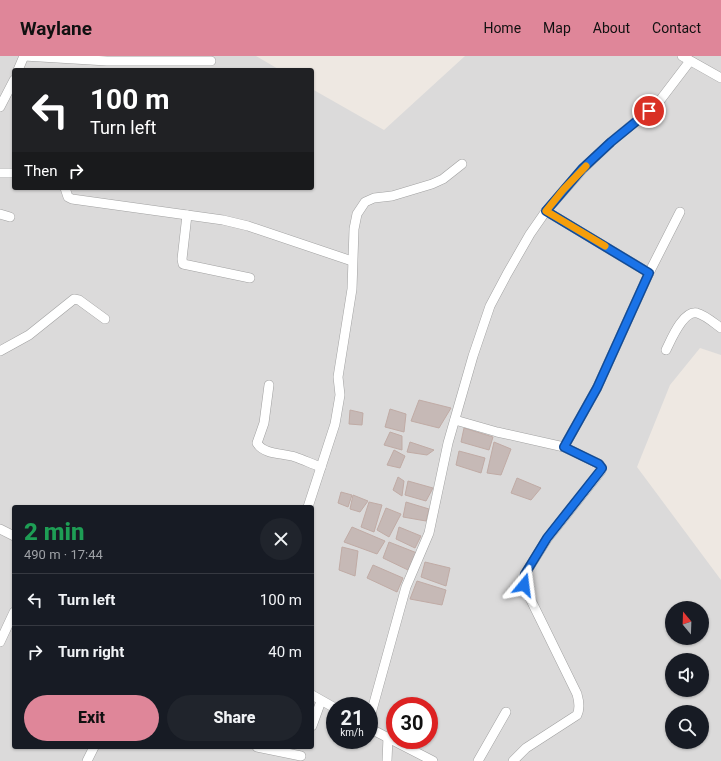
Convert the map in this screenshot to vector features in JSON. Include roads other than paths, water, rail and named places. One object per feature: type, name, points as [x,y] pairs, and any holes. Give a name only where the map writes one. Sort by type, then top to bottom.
[{"type":"street","points":[[19,68],[24,56],[107,61],[211,61]]},
{"type":"street","points":[[682,56],[721,78]]},
{"type":"street","points":[[375,697],[402,598],[429,533],[444,460],[490,306],[530,234],[546,211],[582,169],[611,142],[658,103],[690,61]]},
{"type":"street","points":[[0,107],[12,84]]},
{"type":"street","points":[[309,505],[334,424],[340,394],[338,376],[352,289],[352,261],[357,214],[365,202],[374,198],[392,196],[432,184],[443,179],[462,164]]},
{"type":"street","points":[[0,173],[12,173]]},
{"type":"street","points":[[66,190],[68,197],[72,199],[133,206],[223,220],[248,226],[352,261]]},
{"type":"street","points":[[546,211],[649,273]]},
{"type":"street","points":[[564,447],[597,388],[649,273],[680,212]]},
{"type":"street","points":[[0,214],[10,217]]},
{"type":"street","points":[[187,215],[182,259],[183,264],[250,278]]},
{"type":"street","points":[[0,351],[29,335],[74,299],[79,300],[105,319]]},
{"type":"street","points":[[666,350],[682,321],[690,314],[696,313],[721,328]]},
{"type":"street","points":[[269,385],[264,423],[257,443],[259,447],[268,451],[293,456],[321,467]]},
{"type":"street","points":[[455,420],[497,432],[564,447],[599,464],[602,468],[547,538],[525,574],[524,579],[526,590],[577,694],[579,707],[578,712],[577,715],[526,748],[513,761]]},
{"type":"street","points":[[0,529],[12,535]]},
{"type":"street","points":[[0,642],[12,616]]},
{"type":"street","points":[[314,696],[326,704]]},
{"type":"street","points":[[314,720],[321,701]]},
{"type":"street","points":[[478,761],[506,712]]},
{"type":"street","points":[[87,761],[93,749]]},
{"type":"street","points":[[268,749],[301,755]]},
{"type":"street","points":[[387,761],[388,749]]},
{"type":"street","points":[[410,749],[433,761]]}]
